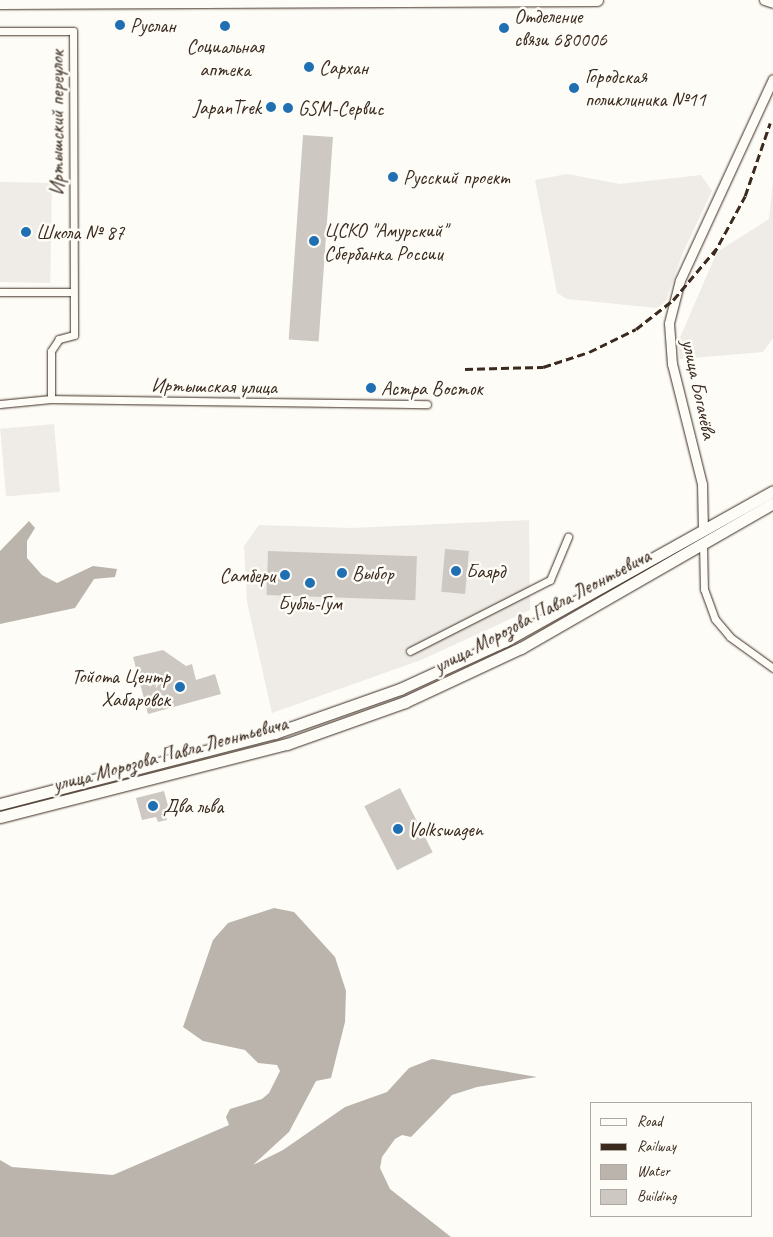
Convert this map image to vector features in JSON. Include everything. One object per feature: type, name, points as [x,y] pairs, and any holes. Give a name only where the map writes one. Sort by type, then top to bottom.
[{"type":"main road","points":[[0,2],[597,0]]},
{"type":"main road","name":"улица Морозова Павла Леонтьевича","points":[[0,804],[275,733],[368,702],[489,649],[773,491]]},
{"type":"main road","name":"улица Морозова Павла Леонтьевича","points":[[0,817],[278,746],[397,705],[520,648],[703,545],[773,503]]},
{"type":"street","points":[[764,0],[773,3]]},
{"type":"street","name":"Иртышский переулок","points":[[0,31],[73,31],[74,335],[59,339],[51,351],[51,399]]},
{"type":"street","name":"улица Богачёва","points":[[773,79],[680,280],[669,323],[672,364],[702,484],[704,588],[715,618],[730,636],[773,668]]},
{"type":"street","points":[[0,292],[73,292]]},
{"type":"street","name":"Иртышская улица","points":[[0,404],[51,399],[427,404]]},
{"type":"street","points":[[410,651],[550,580],[568,537]]},
{"type":"shaded area","points":[[567,174],[620,184],[701,175],[712,191],[682,255],[666,301],[657,308],[567,299],[557,293],[535,180]]},
{"type":"shaded area","points":[[773,180],[773,338],[763,352],[680,359],[678,342],[717,252],[769,219]]},
{"type":"shaded area","name":"Школа № 87","points":[[0,182],[52,183],[50,283],[0,282]]},
{"type":"shaded area","points":[[54,424],[60,492],[6,496],[0,429]]},
{"type":"shaded area","points":[[529,520],[530,610],[421,660],[272,713],[247,602],[244,546],[259,525],[352,528]]},
{"type":"water","points":[[29,521],[35,528],[27,541],[27,558],[42,575],[57,583],[93,566],[117,569],[115,577],[94,579],[75,608],[0,624],[0,551]]},
{"type":"water","points":[[274,908],[294,912],[335,957],[346,991],[345,1022],[331,1078],[316,1081],[289,1132],[253,1165],[283,1150],[345,1107],[387,1092],[409,1068],[432,1059],[537,1077],[477,1087],[452,1095],[411,1137],[402,1135],[395,1139],[382,1157],[380,1168],[390,1189],[451,1237],[0,1237],[0,1160],[12,1167],[113,1175],[229,1125],[226,1117],[230,1109],[262,1099],[269,1093],[280,1071],[277,1065],[258,1063],[245,1050],[203,1041],[183,1027],[213,940],[228,923]]},
{"type":"building","name":"ЦСКО \"Амурский\" Сбербанка России","points":[[303,135],[333,137],[319,342],[289,340]]},
{"type":"building","name":"Баярд","points":[[445,549],[469,551],[465,594],[441,592]]},
{"type":"building","name":"Выбор","points":[[268,551],[417,556],[415,600],[266,595]]},
{"type":"building","name":"Тойота Центр Хабаровск","points":[[163,650],[186,666],[192,664],[196,680],[215,674],[221,694],[148,714],[133,657]]},
{"type":"building","name":"Volkswagen","points":[[400,788],[433,852],[397,870],[364,806]]},
{"type":"building","name":"Два льва","points":[[164,791],[170,813],[166,814],[167,820],[158,822],[156,817],[142,820],[136,798]]},
{"type":"railway","points":[[713,255],[745,196],[770,123]]},
{"type":"railway","points":[[465,369],[543,367],[589,352],[636,329],[673,300],[716,249]]},
{"type":"place","name":"Руслан","points":[[120,25]]},
{"type":"place","name":"Социальная аптека","points":[[225,26]]},
{"type":"place","name":"Отделение связи 680006","points":[[504,28]]},
{"type":"place","name":"Сархан","points":[[309,67]]},
{"type":"place","name":"Городская поликлиника №11","points":[[574,88]]},
{"type":"place","name":"JapanTrek","points":[[271,107]]},
{"type":"place","name":"GSM-Сервис","points":[[288,108]]},
{"type":"place","name":"Русский проект","points":[[393,177]]},
{"type":"place","name":"Школа № 87","points":[[26,232]]},
{"type":"place","name":"ЦСКО \"Амурский\" Сбербанка России","points":[[314,241]]},
{"type":"place","name":"Астра Восток","points":[[371,388]]},
{"type":"place","name":"Баярд","points":[[456,571]]},
{"type":"place","name":"Выбор","points":[[342,573]]},
{"type":"place","name":"Самбери","points":[[285,575]]},
{"type":"place","name":"Бубль-Гум","points":[[310,583]]},
{"type":"place","name":"Тойота Центр Хабаровск","points":[[180,687]]},
{"type":"place","name":"Два льва","points":[[153,806]]},
{"type":"place","name":"Volkswagen","points":[[398,829]]}]
